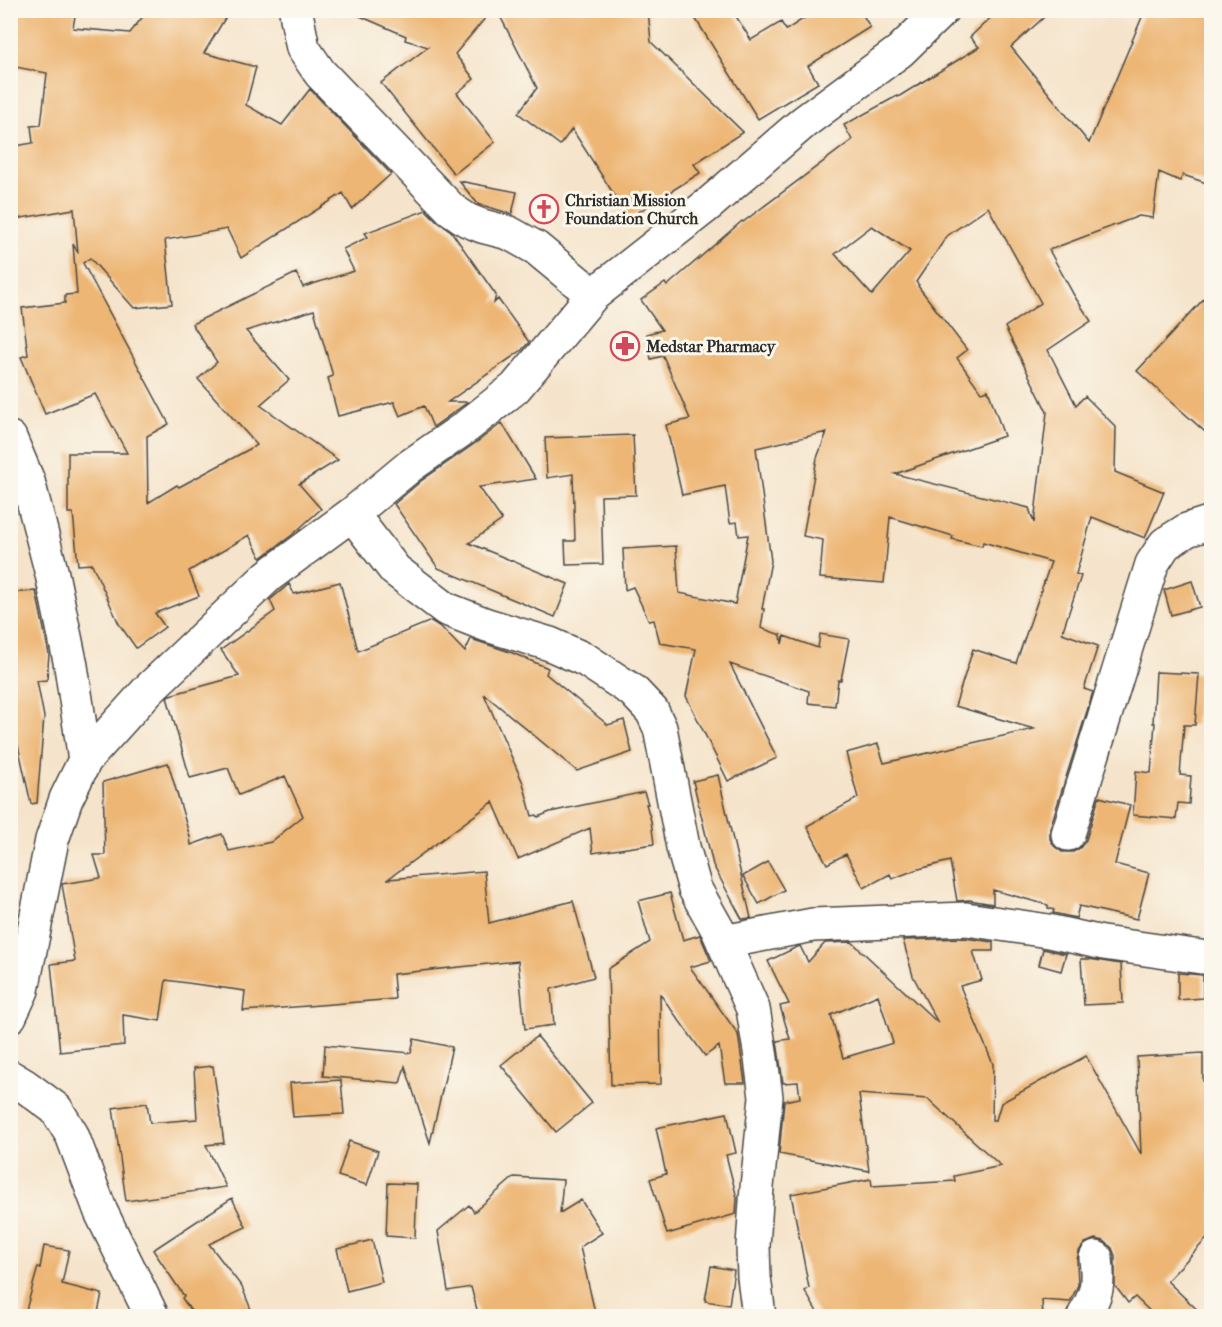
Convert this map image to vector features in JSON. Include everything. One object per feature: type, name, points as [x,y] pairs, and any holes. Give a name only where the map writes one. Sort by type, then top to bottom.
[{"type":"street","points":[[296,10],[303,48],[320,73],[451,208],[467,220],[508,233],[536,248],[593,295]]},
{"type":"street","points":[[10,1016],[22,990],[52,840],[66,799],[85,760],[148,689],[268,576],[515,388],[593,295],[709,204],[804,122],[900,51],[942,10]]},
{"type":"street","points":[[10,438],[28,481],[52,574],[71,666],[85,760]]},
{"type":"street","points":[[352,514],[395,570],[446,609],[487,625],[550,644],[586,660],[633,691],[652,711],[660,728],[683,847],[695,889],[718,930],[753,1009],[766,1097],[753,1246],[759,1317]]},
{"type":"street","points":[[1068,834],[1152,564],[1165,544],[1187,530],[1212,522]]},
{"type":"street","points":[[723,942],[813,925],[966,919],[1014,925],[1103,943],[1201,957]]},
{"type":"street","points":[[10,1077],[56,1109],[72,1136],[101,1212],[152,1317]]},
{"type":"street","points":[[1084,1317],[1093,1300],[1098,1278],[1096,1258]]},
{"type":"building","points":[[18,10],[76,10],[73,28],[130,33],[148,10],[230,10],[204,53],[256,67],[246,105],[282,125],[310,89],[391,174],[352,209],[343,193],[241,258],[227,229],[165,240],[172,304],[134,308],[90,258],[83,263],[169,424],[147,436],[148,503],[177,485],[179,487],[257,445],[198,379],[217,362],[192,324],[296,273],[303,287],[354,271],[343,249],[368,237],[365,233],[426,210],[451,231],[496,295],[494,303],[498,299],[529,342],[522,350],[448,402],[468,402],[433,427],[424,406],[400,416],[394,402],[338,416],[328,378],[333,376],[314,310],[246,331],[289,380],[260,405],[338,460],[299,484],[321,509],[261,558],[249,535],[189,571],[199,596],[155,613],[165,627],[136,648],[119,624],[92,564],[78,565],[73,513],[68,513],[68,453],[127,453],[95,394],[45,414],[21,357],[28,355],[22,308],[65,303],[65,295],[77,294],[73,244],[78,253],[74,209],[16,219],[10,188],[10,147],[33,143],[31,126],[41,125],[47,73],[10,66],[10,48]]},
{"type":"building","points":[[346,10],[492,10],[455,54],[474,79],[457,93],[495,142],[454,174],[381,83],[428,47],[405,40],[406,36]]},
{"type":"building","points":[[497,10],[648,10],[651,42],[743,132],[694,164],[700,173],[629,218],[572,129],[560,145],[518,113],[537,88]]},
{"type":"building","points":[[690,10],[732,10],[751,40],[781,22],[786,30],[817,10],[860,10],[870,27],[808,66],[818,83],[758,119]]},
{"type":"building","points":[[999,10],[1052,10],[1011,47],[1089,143],[1145,10],[1212,10],[1212,185],[1183,175],[1180,181],[1159,172],[1153,218],[1139,216],[1049,250],[1091,321],[1048,350],[1076,405],[1085,396],[1116,427],[1115,472],[1164,492],[1145,538],[1092,517],[1076,574],[1081,576],[1062,633],[1098,646],[1084,689],[1093,692],[1050,828],[1050,839],[1054,846],[1062,852],[1073,852],[1080,848],[1086,840],[1099,797],[1130,805],[1115,864],[1149,873],[1137,919],[1079,906],[1076,918],[1053,913],[1054,910],[1048,908],[1048,905],[993,890],[993,904],[969,900],[957,901],[950,861],[892,879],[890,874],[864,888],[846,854],[827,864],[807,826],[858,798],[846,753],[878,744],[884,763],[1034,729],[955,706],[973,649],[1016,663],[1051,562],[983,542],[982,546],[952,539],[953,536],[890,517],[884,583],[820,578],[823,540],[803,536],[817,458],[827,432],[756,448],[771,561],[762,609],[764,609],[761,628],[781,635],[782,644],[784,636],[818,648],[820,634],[849,639],[841,680],[838,680],[835,706],[808,703],[809,691],[730,664],[777,758],[728,781],[686,696],[696,649],[660,643],[654,620],[649,621],[633,587],[625,590],[623,549],[676,546],[679,593],[735,604],[748,535],[739,536],[737,522],[730,523],[725,486],[682,495],[666,425],[690,419],[663,356],[651,359],[646,334],[662,330],[641,300],[665,283],[667,286],[742,221],[852,140],[844,125],[898,97],[979,47],[970,37]],"holes":[[[988,207],[1041,303],[1005,327],[1047,412],[1034,523],[1029,508],[895,474],[1004,436],[988,390],[981,392],[957,358],[967,350],[916,282],[947,236]],[[872,226],[910,251],[872,295],[835,254]]]},
{"type":"building","points":[[459,181],[517,192],[512,214],[478,204]]},
{"type":"building","points":[[1212,290],[1212,438],[1137,371]]},
{"type":"building","points":[[502,423],[536,479],[479,487],[502,520],[469,543],[568,584],[555,617],[438,568],[394,504],[421,481]]},
{"type":"building","points":[[633,435],[636,495],[601,496],[603,564],[566,565],[565,541],[575,541],[573,474],[547,478],[545,438]]},
{"type":"building","points":[[1192,581],[1200,607],[1171,615],[1164,590]]},
{"type":"building","points":[[340,582],[358,651],[431,621],[442,628],[465,652],[471,639],[548,668],[546,674],[608,725],[624,720],[632,752],[577,771],[484,694],[523,783],[532,816],[537,815],[538,817],[550,812],[644,792],[654,844],[593,853],[590,828],[518,859],[493,802],[388,879],[484,871],[489,923],[573,901],[594,977],[551,989],[554,1025],[525,1029],[518,961],[393,974],[395,999],[243,1011],[245,991],[166,980],[160,1021],[123,1015],[124,1045],[60,1052],[51,964],[75,961],[62,884],[101,878],[94,855],[105,855],[103,782],[168,763],[191,845],[222,834],[229,851],[271,842],[303,816],[285,776],[239,795],[228,768],[190,778],[167,697],[239,676],[221,650],[275,611],[270,600],[289,584],[294,594]]},
{"type":"building","points":[[36,591],[49,654],[47,680],[37,681],[44,717],[37,803],[31,804],[10,709],[10,593]]},
{"type":"building","points":[[1156,672],[1199,674],[1195,725],[1184,725],[1180,775],[1191,776],[1189,804],[1178,803],[1176,819],[1133,815],[1136,771],[1151,773]]},
{"type":"building","points":[[718,775],[751,918],[742,919],[713,865],[693,781]]},
{"type":"building","points":[[768,862],[784,890],[759,904],[743,876]]},
{"type":"building","points":[[670,893],[683,940],[700,935],[711,961],[690,967],[738,1034],[745,1083],[725,1083],[719,1046],[705,1056],[660,994],[661,1084],[611,1085],[608,969],[650,942],[638,901]]},
{"type":"building","points":[[965,938],[993,942],[993,951],[973,951],[982,980],[960,986],[993,1064],[992,1120],[996,1120],[1001,1103],[1086,1056],[1141,1154],[1137,1057],[1203,1053],[1203,1081],[1212,1085],[1212,1233],[1167,1281],[1205,1317],[1156,1317],[1135,1297],[1128,1303],[1115,1286],[1115,1256],[1112,1248],[1104,1241],[1095,1239],[1085,1243],[1079,1251],[1078,1285],[1070,1302],[1042,1300],[1043,1317],[820,1317],[805,1291],[809,1288],[791,1194],[871,1179],[872,1186],[955,1181],[954,1176],[1001,1166],[928,1099],[859,1094],[869,1171],[779,1154],[784,1101],[800,1098],[798,1082],[783,1083],[777,1041],[790,1039],[780,1006],[789,1004],[768,961],[800,946],[808,962],[825,943],[852,942],[938,1023],[913,976],[903,940]],"holes":[[[878,995],[893,1043],[843,1058],[831,1015]]]},
{"type":"building","points":[[1043,949],[1066,954],[1061,971],[1039,965]]},
{"type":"building","points":[[1081,959],[1121,964],[1123,1003],[1084,1005]]},
{"type":"building","points":[[1178,973],[1203,975],[1203,998],[1178,1000]]},
{"type":"building","points":[[537,1036],[592,1103],[556,1132],[501,1065]]},
{"type":"building","points":[[414,1039],[452,1047],[430,1143],[405,1066],[400,1083],[323,1076],[325,1045],[411,1053]]},
{"type":"building","points":[[213,1066],[224,1143],[206,1145],[226,1187],[126,1201],[113,1108],[147,1103],[150,1123],[197,1119],[194,1068]]},
{"type":"building","points":[[341,1080],[344,1114],[293,1117],[290,1083]]},
{"type":"building","points":[[727,1113],[736,1153],[726,1155],[737,1198],[736,1214],[667,1234],[650,1179],[666,1174],[656,1128]]},
{"type":"building","points":[[349,1141],[378,1151],[367,1185],[338,1176]]},
{"type":"building","points":[[514,1177],[563,1180],[560,1213],[581,1200],[602,1233],[580,1247],[596,1317],[479,1317],[471,1287],[448,1291],[438,1231],[469,1205],[474,1212]]},
{"type":"building","points":[[388,1183],[417,1184],[415,1238],[386,1236]]},
{"type":"building","points":[[232,1198],[246,1227],[209,1244],[242,1287],[254,1317],[195,1317],[182,1298],[184,1296],[153,1250]]},
{"type":"building","points":[[372,1240],[382,1282],[347,1291],[337,1249]]},
{"type":"building","points":[[44,1246],[69,1250],[62,1284],[102,1294],[97,1317],[24,1317],[38,1267],[40,1268]]},
{"type":"building","points":[[711,1266],[734,1270],[729,1305],[705,1301]]},
{"type":"place","name":"Christian Mission Foundation Church","points":[[544,209]]},
{"type":"place","name":"Medstar Pharmacy","points":[[625,346]]}]
